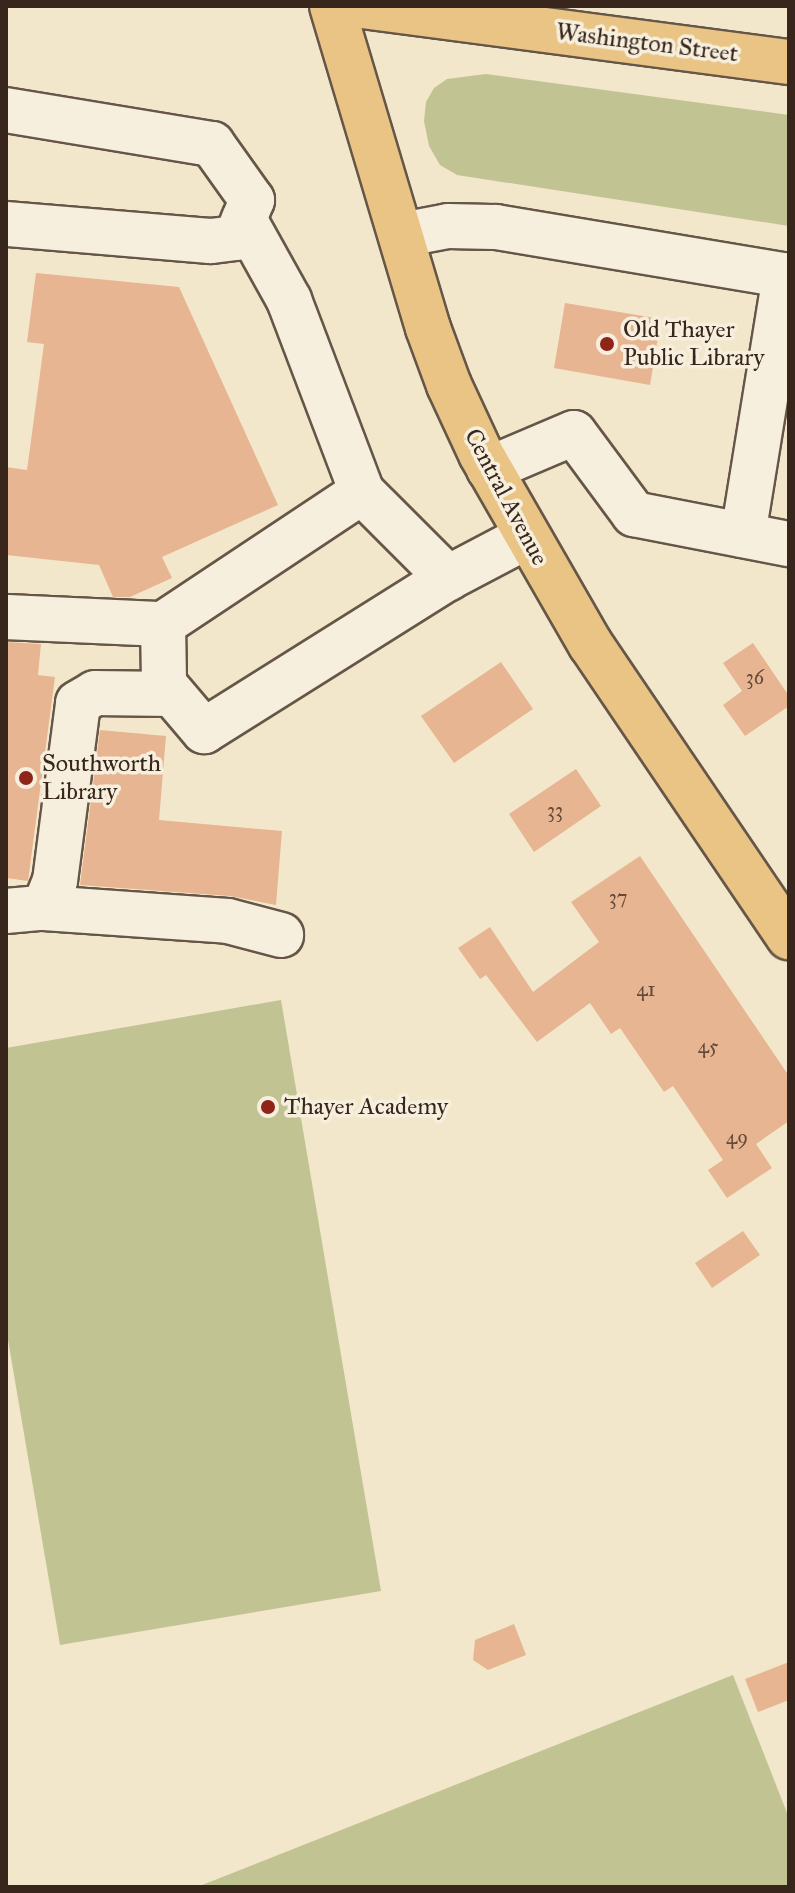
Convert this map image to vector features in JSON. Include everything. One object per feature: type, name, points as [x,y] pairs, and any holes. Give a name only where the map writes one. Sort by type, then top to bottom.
[{"type":"main road","name":"Central Avenue","points":[[332,6],[449,385],[489,469],[591,645],[789,937]]},
{"type":"main road","name":"Washington Street","points":[[363,6],[789,62]]},
{"type":"lane","points":[[6,110],[212,144],[252,200],[236,238],[210,241],[6,224]]},
{"type":"lane","points":[[244,219],[289,300],[362,492],[448,578]]},
{"type":"lane","points":[[401,235],[448,226],[496,227],[787,275],[743,535]]},
{"type":"lane","points":[[489,469],[574,433],[634,514],[789,544]]},
{"type":"lane","points":[[6,617],[163,624],[362,492]]},
{"type":"lane","points":[[163,624],[164,684],[204,731],[448,578],[526,537]]},
{"type":"lane","points":[[25,909],[55,881],[78,703],[95,693],[171,694]]},
{"type":"lane","points":[[25,909],[228,921],[281,935]]},
{"type":"green space","points":[[486,74],[789,115],[789,226],[457,175],[440,165],[429,146],[424,121],[426,102],[434,88],[447,79]]},
{"type":"green space","points":[[281,1000],[381,1591],[60,1645],[6,1328],[6,1048]]},
{"type":"green space","points":[[733,1675],[789,1818],[789,1887],[197,1887]]},
{"type":"building","points":[[36,273],[179,287],[278,505],[162,557],[172,578],[130,597],[113,597],[99,565],[6,555],[6,467],[27,470],[44,344],[27,342]]},
{"type":"building","name":"Old Thayer Public Library","points":[[565,303],[661,319],[650,385],[554,368]]},
{"type":"building","name":"Southworth Library","points":[[6,642],[41,644],[38,675],[55,677],[28,881],[6,878]]},
{"type":"building","points":[[753,643],[789,696],[789,706],[745,736],[723,705],[742,691],[723,663]]},
{"type":"building","points":[[501,662],[533,709],[454,763],[421,716]]},
{"type":"building","points":[[100,730],[166,736],[159,820],[282,831],[276,905],[230,896],[80,885]]},
{"type":"building","points":[[576,769],[601,806],[534,852],[509,814]]},
{"type":"building","points":[[640,856],[789,1076],[789,1121],[756,1144],[772,1168],[727,1198],[708,1170],[723,1160],[673,1086],[664,1092],[620,1028],[611,1034],[590,1003],[537,1042],[486,975],[480,979],[458,948],[490,927],[533,992],[599,942],[571,902]]},
{"type":"building","points":[[743,1231],[760,1255],[712,1288],[695,1263]]},
{"type":"building","points":[[514,1624],[526,1655],[488,1670],[473,1660],[475,1640]]},
{"type":"building","points":[[789,1662],[789,1700],[758,1712],[745,1679]]},
{"type":"place","name":"Old Thayer Public Library","points":[[607,344]]},
{"type":"place","name":"Southworth Library","points":[[26,778]]},
{"type":"place","name":"Thayer Academy","points":[[268,1107]]}]
